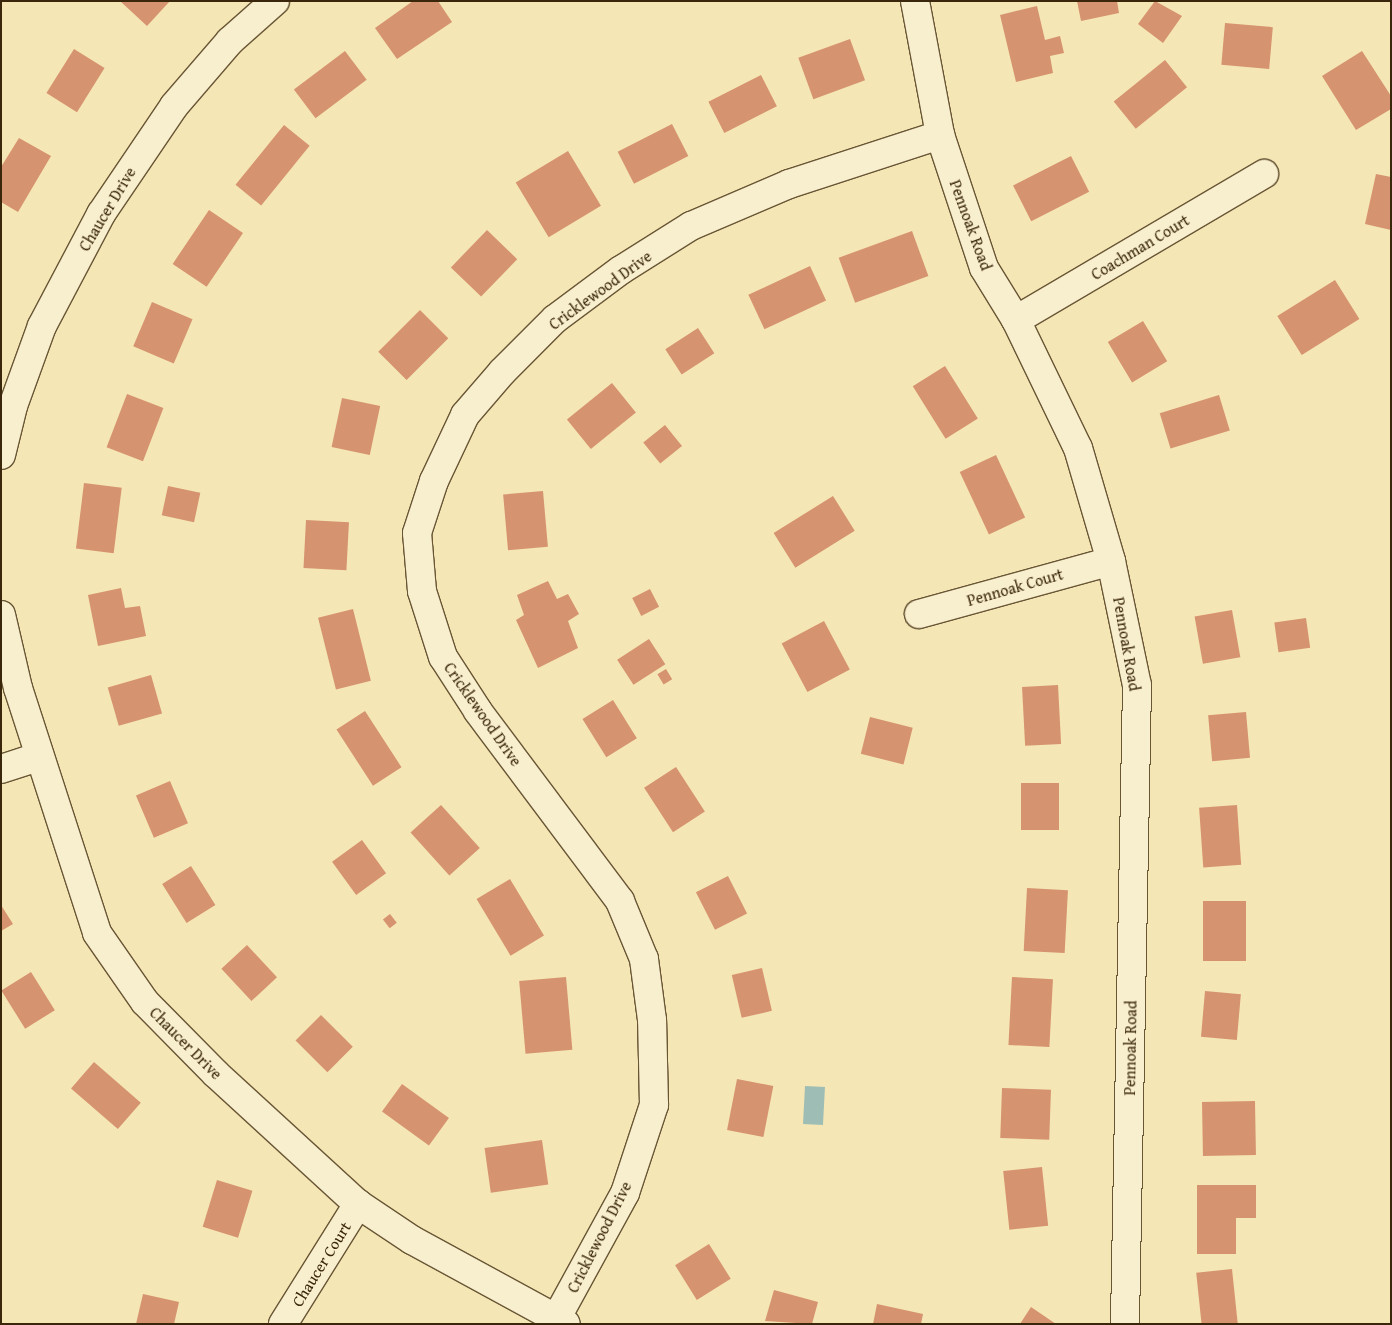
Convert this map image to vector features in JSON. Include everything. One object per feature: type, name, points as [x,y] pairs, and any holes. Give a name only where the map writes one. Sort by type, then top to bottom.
[{"type":"street","name":"Chaucer Drive","points":[[1,455],[13,406],[42,326],[100,214],[174,106],[230,41],[275,1]]},
{"type":"street","name":"Pennoak Road","points":[[915,1],[940,135],[984,268],[1016,320],[1078,448],[1111,561],[1137,684],[1125,1324]]},
{"type":"street","name":"Cricklewood Drive","points":[[561,1321],[625,1193],[654,1105],[652,1020],[644,959],[620,901],[478,711],[443,656],[422,591],[417,533],[431,490],[465,415],[555,319],[621,270],[692,226],[789,184],[940,135]]},
{"type":"street","name":"Coachman Court","points":[[1016,320],[1264,174]]},
{"type":"street","name":"Pennoak Court","points":[[919,614],[1111,561]]},
{"type":"street","name":"Chaucer Drive","points":[[1,615],[39,757],[97,933],[145,1002],[216,1074],[358,1204],[412,1240],[561,1321]]},
{"type":"street","points":[[1,769],[39,757]]},
{"type":"street","name":"Chaucer Court","points":[[283,1324],[358,1204]]},
{"type":"water","points":[[805,1086],[825,1087],[823,1125],[803,1124]]},
{"type":"building","points":[[120,1],[170,1],[147,26]]},
{"type":"building","points":[[413,1],[438,1],[452,22],[397,59],[375,28]]},
{"type":"building","points":[[1077,1],[1117,1],[1119,13],[1081,21]]},
{"type":"building","points":[[1155,1],[1182,16],[1163,43],[1138,24]]},
{"type":"building","points":[[1037,6],[1045,40],[1060,36],[1064,53],[1050,56],[1053,73],[1016,82],[1000,15]]},
{"type":"building","points":[[1225,23],[1273,27],[1269,69],[1221,65]]},
{"type":"building","points":[[850,39],[865,80],[813,99],[798,58]]},
{"type":"building","points":[[74,49],[105,68],[77,112],[46,93]]},
{"type":"building","points":[[345,51],[367,80],[316,118],[294,90]]},
{"type":"building","points":[[1362,51],[1391,96],[1391,109],[1356,130],[1322,76]]},
{"type":"building","points":[[1165,60],[1187,87],[1136,129],[1114,102]]},
{"type":"building","points":[[761,75],[777,106],[724,133],[708,102]]},
{"type":"building","points":[[672,124],[688,156],[634,184],[618,152]]},
{"type":"building","points":[[284,125],[310,146],[261,206],[236,185]]},
{"type":"building","points":[[19,138],[51,156],[18,212],[1,202],[1,167]]},
{"type":"building","points":[[568,151],[601,206],[549,237],[516,182]]},
{"type":"building","points":[[1071,156],[1089,192],[1031,221],[1013,186]]},
{"type":"building","points":[[1376,174],[1391,177],[1391,230],[1365,224]]},
{"type":"building","points":[[209,210],[243,233],[207,287],[173,264]]},
{"type":"building","points":[[487,230],[517,259],[481,297],[451,267]]},
{"type":"building","points":[[912,231],[928,276],[855,303],[839,258]]},
{"type":"building","points":[[810,266],[826,300],[764,329],[748,295]]},
{"type":"building","points":[[1335,280],[1359,319],[1302,355],[1277,316]]},
{"type":"building","points":[[152,302],[193,319],[174,363],[133,346]]},
{"type":"building","points":[[420,310],[448,338],[407,380],[378,352]]},
{"type":"building","points":[[1143,321],[1167,361],[1132,382],[1108,342]]},
{"type":"building","points":[[698,328],[714,353],[682,374],[665,349]]},
{"type":"building","points":[[945,366],[978,419],[946,439],[913,386]]},
{"type":"building","points":[[612,383],[636,413],[591,449],[567,420]]},
{"type":"building","points":[[127,394],[163,408],[143,461],[107,447]]},
{"type":"building","points":[[1219,395],[1230,430],[1171,449],[1160,413]]},
{"type":"building","points":[[342,398],[380,406],[370,455],[332,447]]},
{"type":"building","points":[[665,425],[682,446],[660,464],[643,443]]},
{"type":"building","points":[[996,455],[1025,518],[989,534],[960,472]]},
{"type":"building","points":[[84,483],[122,488],[114,553],[76,549]]},
{"type":"building","points":[[168,486],[200,493],[194,522],[162,515]]},
{"type":"building","points":[[543,491],[548,547],[508,550],[503,494]]},
{"type":"building","points":[[833,496],[855,531],[795,568],[774,533]]},
{"type":"building","points":[[306,520],[349,522],[346,570],[303,568]]},
{"type":"building","points":[[548,581],[557,599],[568,594],[579,614],[568,621],[578,648],[538,668],[516,620],[524,615],[517,595]]},
{"type":"building","points":[[121,588],[125,608],[140,606],[146,636],[98,646],[88,595]]},
{"type":"building","points":[[650,589],[659,607],[641,616],[632,598]]},
{"type":"building","points":[[353,609],[371,681],[336,690],[318,618]]},
{"type":"building","points":[[1232,610],[1240,657],[1203,664],[1195,617]]},
{"type":"building","points":[[1306,618],[1310,648],[1278,652],[1274,622]]},
{"type":"building","points":[[824,621],[850,670],[807,692],[782,644]]},
{"type":"building","points":[[649,639],[665,664],[633,685],[617,660]]},
{"type":"building","points":[[666,669],[672,679],[664,684],[657,674]]},
{"type":"building","points":[[151,675],[162,713],[119,726],[108,687]]},
{"type":"building","points":[[1058,685],[1061,744],[1025,746],[1022,687]]},
{"type":"building","points":[[613,700],[637,738],[606,757],[582,719]]},
{"type":"building","points":[[365,711],[401,767],[373,786],[336,730]]},
{"type":"building","points":[[1246,712],[1250,758],[1212,761],[1208,715]]},
{"type":"building","points":[[870,717],[913,728],[903,765],[861,754]]},
{"type":"building","points":[[676,767],[705,811],[673,832],[644,788]]},
{"type":"building","points":[[170,781],[188,823],[154,838],[136,795]]},
{"type":"building","points":[[1021,783],[1059,783],[1059,830],[1021,830]]},
{"type":"building","points":[[441,805],[480,848],[449,876],[411,832]]},
{"type":"building","points":[[1237,805],[1241,865],[1203,868],[1199,808]]},
{"type":"building","points":[[362,840],[386,873],[356,895],[332,862]]},
{"type":"building","points":[[191,866],[215,905],[187,923],[162,884]]},
{"type":"building","points":[[728,876],[747,913],[715,930],[696,892]]},
{"type":"building","points":[[510,879],[544,936],[511,956],[477,899]]},
{"type":"building","points":[[1027,888],[1068,890],[1065,953],[1024,951]]},
{"type":"building","points":[[1203,901],[1246,901],[1246,961],[1203,961]]},
{"type":"building","points":[[1,905],[13,924],[1,931]]},
{"type":"building","points":[[390,914],[397,923],[390,928],[383,920]]},
{"type":"building","points":[[247,945],[277,977],[251,1001],[221,969]]},
{"type":"building","points":[[762,968],[772,1011],[742,1018],[732,975]]},
{"type":"building","points":[[31,972],[55,1010],[25,1029],[1,991]]},
{"type":"building","points":[[566,977],[572,1050],[526,1054],[519,981]]},
{"type":"building","points":[[1012,977],[1053,979],[1049,1047],[1008,1045]]},
{"type":"building","points":[[1205,991],[1241,994],[1237,1040],[1201,1037]]},
{"type":"building","points":[[321,1015],[353,1047],[327,1072],[296,1040]]},
{"type":"building","points":[[94,1062],[141,1103],[118,1129],[71,1088]]},
{"type":"building","points":[[737,1079],[773,1086],[763,1137],[727,1130]]},
{"type":"building","points":[[402,1084],[449,1118],[429,1146],[382,1112]]},
{"type":"building","points":[[1002,1088],[1051,1090],[1049,1140],[1000,1138]]},
{"type":"building","points":[[1255,1101],[1256,1155],[1203,1156],[1202,1102]]},
{"type":"building","points":[[542,1140],[548,1185],[491,1193],[485,1148]]},
{"type":"building","points":[[1042,1167],[1048,1226],[1009,1230],[1003,1171]]},
{"type":"building","points":[[217,1180],[252,1191],[238,1238],[203,1227]]},
{"type":"building","points":[[1197,1185],[1256,1185],[1256,1218],[1236,1218],[1236,1254],[1197,1254]]},
{"type":"building","points":[[709,1244],[731,1279],[697,1300],[675,1265]]},
{"type":"building","points":[[1232,1269],[1238,1324],[1202,1324],[1196,1273]]},
{"type":"building","points":[[774,1290],[818,1302],[812,1324],[765,1321]]},
{"type":"building","points":[[143,1294],[179,1302],[174,1324],[136,1324]]},
{"type":"building","points":[[877,1304],[923,1314],[921,1324],[873,1324]]},
{"type":"building","points":[[1031,1307],[1056,1324],[1020,1324]]}]
